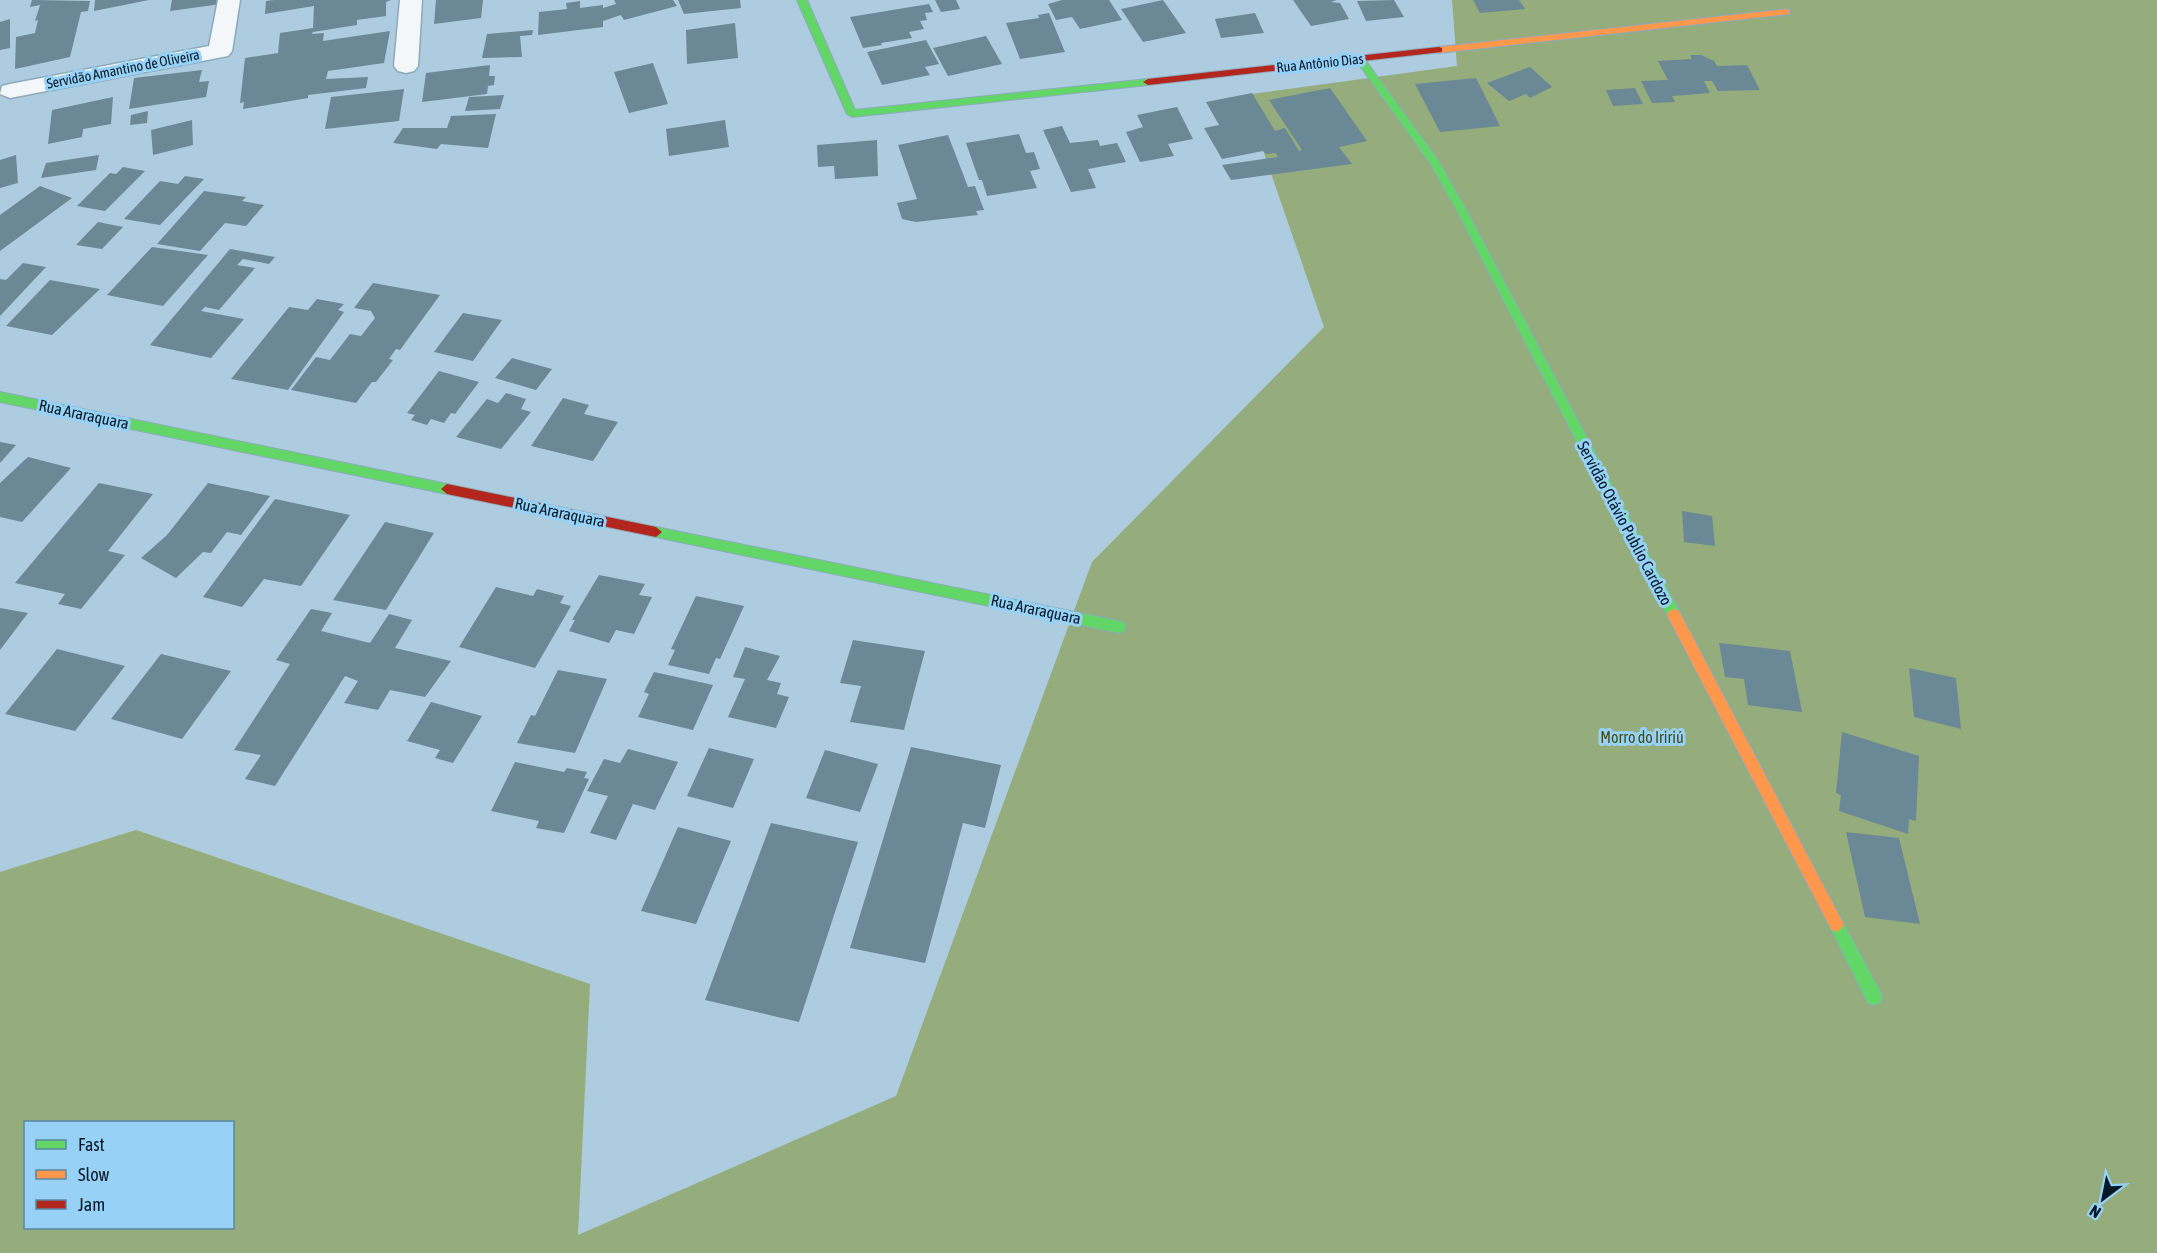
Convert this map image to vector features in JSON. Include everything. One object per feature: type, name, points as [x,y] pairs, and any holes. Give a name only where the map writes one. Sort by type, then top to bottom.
[{"type":"street","name":"Servidão Amantino de Oliveira","points":[[10,91],[220,51],[229,0]]},
{"type":"street","points":[[406,66],[411,0]]},
{"type":"street","name":"Rua Antônio Dias","points":[[802,0],[852,114],[1787,12]]},
{"type":"street","name":"Servidão Otávio Publio Cardozo","points":[[1360,58],[1434,162],[1463,213],[1874,997]]},
{"type":"street","name":"Rua Araraquara","points":[[0,397],[1119,627]]},
{"type":"green space","name":"Morro do Iririú","points":[[1452,0],[2157,0],[2157,1253],[0,1253],[0,872],[136,830],[590,984],[578,1235],[896,1096],[1092,562],[1324,327],[1244,95],[1457,66]]},
{"type":"building","points":[[32,0],[90,1],[88,11],[81,12],[70,57],[15,69],[16,37],[35,33],[38,20],[35,21],[40,5],[30,7]]},
{"type":"building","points":[[95,0],[149,0],[94,11]]},
{"type":"building","points":[[172,0],[222,0],[221,4],[170,11]]},
{"type":"building","points":[[391,0],[386,2],[386,16],[357,20],[357,25],[312,34],[324,33],[323,41],[390,31],[384,63],[328,71],[326,79],[368,77],[366,88],[308,95],[308,98],[243,109],[244,102],[240,103],[245,58],[278,53],[280,33],[313,28],[314,6],[265,14],[266,1]]},
{"type":"building","points":[[436,0],[483,0],[481,18],[434,24]]},
{"type":"building","points":[[614,0],[673,0],[677,6],[624,20],[621,15],[603,21],[603,27],[538,35],[539,12],[567,9],[566,3],[580,1],[580,8],[603,5],[603,8],[616,4]]},
{"type":"building","points":[[678,0],[740,0],[741,8],[684,14]]},
{"type":"building","points":[[935,0],[956,0],[960,9],[941,12]]},
{"type":"building","points":[[1062,0],[1109,0],[1122,20],[1080,29],[1072,17],[1056,20],[1048,4]]},
{"type":"building","points":[[1163,0],[1186,33],[1143,42],[1121,9]]},
{"type":"building","points":[[1293,0],[1337,0],[1331,2],[1340,3],[1349,19],[1311,26]]},
{"type":"building","points":[[1394,0],[1404,17],[1366,21],[1357,1]]},
{"type":"building","points":[[1473,0],[1519,0],[1525,9],[1480,13]]},
{"type":"building","points":[[929,4],[933,12],[925,13],[927,20],[920,21],[924,29],[909,32],[912,38],[881,43],[882,45],[863,48],[850,17]]},
{"type":"building","points":[[1049,13],[1065,52],[1020,59],[1006,23],[1039,18],[1038,15]]},
{"type":"building","points":[[1255,13],[1264,33],[1221,38],[1215,19]]},
{"type":"building","points":[[10,19],[10,48],[0,50],[0,22]]},
{"type":"building","points":[[735,23],[738,58],[687,64],[686,30]]},
{"type":"building","points":[[533,30],[532,35],[520,36],[522,57],[482,58],[487,34]]},
{"type":"building","points":[[986,36],[1002,64],[948,76],[933,48]]},
{"type":"building","points":[[926,40],[939,64],[925,67],[930,75],[882,85],[867,52]]},
{"type":"building","points":[[1690,55],[1701,55],[1714,61],[1717,66],[1747,65],[1760,90],[1718,91],[1712,81],[1704,81],[1710,93],[1672,96],[1675,102],[1652,103],[1641,81],[1668,80],[1658,61],[1692,59]]},
{"type":"building","points":[[653,63],[668,104],[629,113],[614,72]]},
{"type":"building","points":[[490,65],[489,76],[495,76],[494,85],[488,86],[487,94],[422,102],[426,73]]},
{"type":"building","points":[[1530,67],[1552,87],[1530,98],[1526,94],[1509,101],[1487,83]]},
{"type":"building","points":[[202,70],[199,82],[209,81],[206,97],[129,109],[134,78]]},
{"type":"building","points":[[1476,78],[1500,126],[1440,132],[1415,84]]},
{"type":"building","points":[[1330,88],[1367,141],[1339,147],[1352,164],[1231,180],[1222,165],[1278,157],[1276,153],[1266,154],[1263,151],[1222,159],[1204,128],[1219,125],[1206,102],[1252,93],[1275,131],[1285,128],[1299,151],[1302,150],[1269,100]]},
{"type":"building","points":[[1635,88],[1643,104],[1613,106],[1606,90]]},
{"type":"building","points":[[404,89],[399,121],[325,129],[331,97]]},
{"type":"building","points":[[504,95],[500,109],[465,111],[469,97]]},
{"type":"building","points":[[113,97],[111,124],[83,129],[82,137],[48,144],[52,110]]},
{"type":"building","points":[[1177,107],[1193,139],[1168,144],[1174,156],[1140,162],[1126,132],[1143,127],[1137,115]]},
{"type":"building","points":[[148,111],[147,123],[130,125],[131,115]]},
{"type":"building","points":[[496,114],[488,148],[441,144],[437,149],[393,143],[403,128],[447,128],[451,116]]},
{"type":"building","points":[[192,120],[193,145],[153,155],[151,130]]},
{"type":"building","points":[[725,120],[729,147],[669,156],[666,129]]},
{"type":"building","points":[[1062,126],[1070,143],[1098,140],[1100,146],[1117,143],[1126,162],[1088,169],[1096,188],[1071,192],[1043,130]]},
{"type":"building","points":[[1019,134],[1026,153],[1034,152],[1040,169],[1030,171],[1037,188],[987,196],[966,143]]},
{"type":"building","points":[[948,135],[968,187],[975,186],[984,210],[976,211],[978,215],[916,222],[902,219],[897,203],[917,199],[898,145]]},
{"type":"building","points":[[877,140],[878,176],[835,179],[834,166],[818,167],[817,145]]},
{"type":"building","points":[[16,155],[18,183],[0,188],[0,160]]},
{"type":"building","points":[[99,155],[96,170],[41,178],[46,163]]},
{"type":"building","points":[[123,167],[145,171],[105,211],[77,206],[110,173],[116,174]]},
{"type":"building","points":[[185,176],[204,179],[160,225],[124,219],[160,181],[178,184]]},
{"type":"building","points":[[40,186],[72,198],[0,251],[0,215]]},
{"type":"building","points":[[204,191],[246,197],[242,201],[264,205],[246,226],[225,223],[200,251],[157,244]]},
{"type":"building","points":[[98,222],[123,227],[102,249],[76,245]]},
{"type":"building","points":[[152,247],[208,255],[163,306],[107,295]]},
{"type":"building","points":[[230,249],[275,257],[269,264],[243,259],[237,265],[255,268],[219,310],[205,307],[201,311],[244,319],[211,358],[150,345]]},
{"type":"building","points":[[23,263],[46,267],[0,316],[0,279],[6,280]]},
{"type":"building","points":[[50,280],[100,289],[52,335],[6,326]]},
{"type":"building","points":[[373,283],[440,295],[400,350],[396,349],[389,359],[393,360],[376,382],[372,382],[356,403],[291,390],[316,357],[330,360],[350,334],[361,336],[375,318],[371,311],[354,308]]},
{"type":"building","points":[[317,299],[344,304],[338,310],[344,312],[288,390],[231,379],[289,307],[308,310]]},
{"type":"building","points":[[463,313],[502,320],[473,361],[434,352]]},
{"type":"building","points":[[512,358],[552,369],[536,390],[495,378]]},
{"type":"building","points":[[439,371],[479,382],[455,414],[451,413],[444,423],[431,419],[427,425],[411,420],[415,415],[407,413]]},
{"type":"building","points":[[506,393],[526,399],[521,409],[531,412],[501,449],[456,437],[487,399],[498,403]]},
{"type":"building","points":[[563,398],[589,405],[584,414],[618,422],[593,461],[531,446]]},
{"type":"building","points":[[0,442],[16,445],[0,463]]},
{"type":"building","points":[[28,457],[71,468],[22,522],[0,517],[0,483]]},
{"type":"building","points":[[99,483],[153,494],[108,551],[125,555],[81,609],[58,604],[65,594],[15,583]]},
{"type":"building","points":[[208,483],[270,496],[241,535],[227,532],[211,553],[203,552],[176,578],[141,558],[167,535]]},
{"type":"building","points":[[275,499],[350,515],[301,586],[264,579],[242,607],[203,597]]},
{"type":"building","points":[[1682,511],[1712,516],[1715,546],[1684,542]]},
{"type":"building","points":[[385,522],[434,533],[386,610],[333,600]]},
{"type":"building","points":[[599,575],[645,584],[639,595],[652,597],[634,634],[616,630],[609,643],[569,631],[575,620],[572,620]]},
{"type":"building","points":[[496,587],[533,596],[537,589],[564,596],[560,603],[571,606],[535,668],[459,647]]},
{"type":"building","points":[[696,596],[744,606],[720,659],[716,658],[709,674],[668,665],[675,650],[671,649]]},
{"type":"building","points":[[0,608],[28,613],[0,650]]},
{"type":"building","points":[[311,609],[332,613],[321,631],[370,643],[389,614],[412,620],[395,648],[451,661],[425,697],[390,690],[378,710],[344,703],[358,681],[345,676],[275,786],[245,779],[261,755],[234,750],[290,664],[276,660]]},
{"type":"building","points":[[853,640],[925,651],[904,730],[850,722],[861,686],[840,683]]},
{"type":"building","points":[[1719,643],[1790,651],[1802,712],[1748,705],[1744,679],[1725,677]]},
{"type":"building","points":[[745,647],[780,656],[767,680],[781,683],[777,694],[789,697],[776,728],[728,717],[745,679],[733,677]]},
{"type":"building","points":[[57,649],[125,666],[75,731],[5,714]]},
{"type":"building","points":[[161,654],[231,671],[182,739],[111,719]]},
{"type":"building","points":[[1909,668],[1956,678],[1961,729],[1914,717]]},
{"type":"building","points":[[558,670],[607,679],[575,753],[517,743],[531,715],[535,716]]},
{"type":"building","points":[[654,672],[713,685],[693,730],[638,717],[649,694],[644,692]]},
{"type":"building","points":[[431,702],[482,716],[453,763],[435,758],[440,750],[407,741]]},
{"type":"building","points":[[1842,732],[1919,756],[1916,821],[1909,819],[1908,834],[1839,811],[1841,795],[1836,793]]},
{"type":"building","points":[[911,747],[1001,765],[985,828],[963,823],[925,963],[850,948]]},
{"type":"building","points":[[709,748],[754,759],[733,808],[687,796]]},
{"type":"building","points":[[628,749],[678,762],[655,810],[633,804],[616,840],[590,833],[608,796],[587,791],[604,759],[620,763]]},
{"type":"building","points":[[825,750],[878,764],[860,812],[806,798]]},
{"type":"building","points":[[515,762],[564,772],[567,768],[587,772],[584,778],[589,779],[564,833],[536,828],[539,821],[491,811]]},
{"type":"building","points":[[771,823],[858,842],[799,1022],[705,1000]]},
{"type":"building","points":[[678,827],[731,841],[696,924],[641,911]]},
{"type":"building","points":[[1846,832],[1899,838],[1920,924],[1865,917]]},
{"type":"traffic: fast","points":[[802,0],[852,114],[1148,82]]},
{"type":"traffic: fast","points":[[1360,59],[1434,162],[1463,213],[1674,615]]},
{"type":"traffic: fast","points":[[0,397],[447,489]]},
{"type":"traffic: fast","points":[[656,532],[1119,627]]},
{"type":"traffic: fast","points":[[1836,924],[1874,997]]},
{"type":"traffic: slow","points":[[1439,50],[1787,12]]},
{"type":"traffic: slow","points":[[1674,615],[1836,924]]},
{"type":"traffic: jam","points":[[1148,82],[1439,50]]},
{"type":"traffic: jam","points":[[447,489],[656,532]]}]
